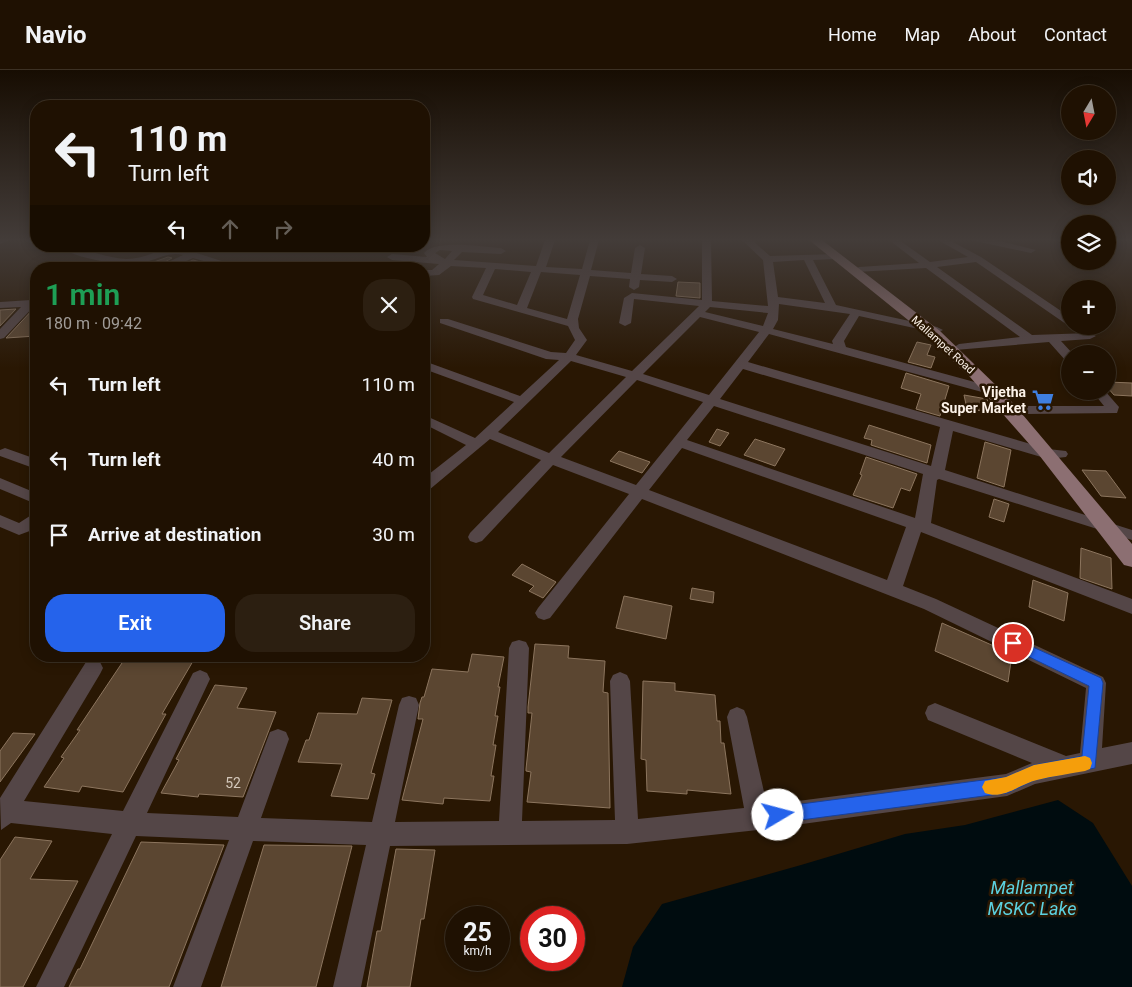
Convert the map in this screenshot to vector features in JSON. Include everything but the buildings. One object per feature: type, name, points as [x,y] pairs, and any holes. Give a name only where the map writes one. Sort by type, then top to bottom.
[{"type":"main road","name":"Mallampet Road","points":[[874,283],[959,348],[1131,537]]},
{"type":"main road","name":"Mallampet Road","points":[[933,330],[998,391],[1025,410],[1132,559]]},
{"type":"street","points":[[485,283],[477,297],[573,324]]},
{"type":"street","points":[[522,309],[533,283]]},
{"type":"street","points":[[430,481],[476,444],[569,357],[581,340],[573,324],[584,283]]},
{"type":"street","points":[[625,324],[629,298],[632,296],[635,283]]},
{"type":"street","points":[[476,537],[702,308],[703,283]]},
{"type":"street","points":[[544,614],[766,331],[772,320],[774,304],[771,283]]},
{"type":"street","points":[[820,283],[832,307]]},
{"type":"street","points":[[954,283],[1030,339]]},
{"type":"street","points":[[1013,283],[1061,316]]},
{"type":"street","points":[[632,296],[702,308],[766,331],[998,391]]},
{"type":"street","points":[[0,305],[30,303]]},
{"type":"street","points":[[0,336],[30,304]]},
{"type":"street","points":[[702,308],[774,304],[832,307],[933,330]]},
{"type":"street","points":[[841,349],[838,342],[856,313]]},
{"type":"street","points":[[444,321],[550,356],[569,357],[636,376],[1131,537]]},
{"type":"street","points":[[959,348],[1030,339],[1090,336],[1089,335]]},
{"type":"street","points":[[1053,338],[1061,347]]},
{"type":"street","points":[[740,364],[947,425],[1055,454]]},
{"type":"street","points":[[430,367],[523,401]]},
{"type":"street","points":[[1025,410],[1112,410],[1112,407],[1106,400]]},
{"type":"street","points":[[430,420],[448,428],[476,444]]},
{"type":"street","points":[[894,590],[919,525],[947,425]]},
{"type":"street","points":[[488,433],[551,459],[930,604],[1096,683],[1079,765]]},
{"type":"street","points":[[679,442],[919,525],[1132,607]]},
{"type":"street","points":[[5,452],[30,462]]},
{"type":"street","points":[[0,482],[30,496]]},
{"type":"street","points":[[0,521],[19,529],[30,523]]},
{"type":"street","points":[[510,834],[519,648]]},
{"type":"street","points":[[93,668],[2,813],[131,824],[245,830],[380,834],[627,832],[758,818],[1007,785],[1034,773],[1132,753]]},
{"type":"street","points":[[50,987],[200,679]]},
{"type":"street","points":[[620,681],[627,832]]},
{"type":"street","points":[[347,987],[408,705]]},
{"type":"street","points":[[935,713],[1079,765]]},
{"type":"street","points":[[737,717],[758,818]]},
{"type":"street","points":[[188,987],[278,739]]},
{"type":"water","name":"Mallampet MSKC Lake","points":[[1058,800],[1093,823],[1132,886],[1132,987],[622,987],[633,947],[662,904],[905,834],[965,825]]},
{"type":"slow traffic","points":[[990,787],[1007,785],[1034,773],[1085,763]]},
{"type":"place","name":"Vijetha Super Market","points":[[1043,400]]},
{"type":"route","points":[[778,815],[1007,785],[1034,773],[1090,762],[1096,683],[1013,643]]}]
